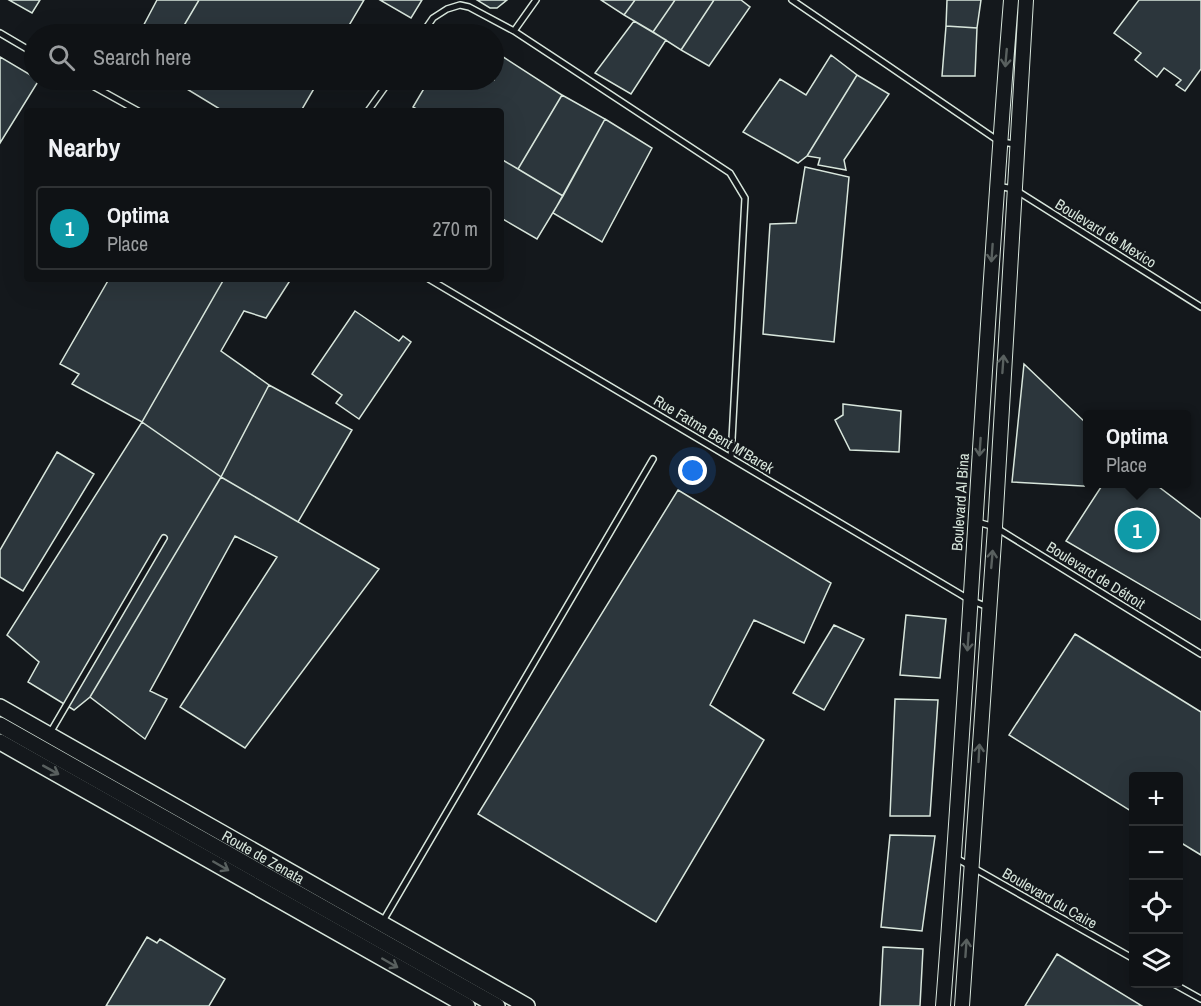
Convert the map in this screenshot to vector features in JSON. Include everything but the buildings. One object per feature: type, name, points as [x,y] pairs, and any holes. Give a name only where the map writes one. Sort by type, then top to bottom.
[{"type":"main road","name":"Boulevard Al Bina","points":[[943,1006],[955,857],[996,186],[1011,0]]},
{"type":"main road","points":[[962,1006],[995,527],[1026,0]]},
{"type":"main road","name":"Route de Zenata","points":[[0,707],[527,1006]]},
{"type":"main road","name":"Route de Zenata","points":[[0,714],[516,1006]]},
{"type":"main road","name":"Route de Zenata","points":[[0,725],[497,1006]]},
{"type":"main road","name":"Route de Zenata","points":[[0,742],[467,1006]]},
{"type":"lane","points":[[514,31],[536,0]]},
{"type":"lane","points":[[792,0],[999,142],[1016,144]]},
{"type":"lane","points":[[429,24],[433,18],[447,9],[460,5],[499,24]]},
{"type":"lane","points":[[504,26],[730,172],[741,187],[745,198],[731,458]]},
{"type":"lane","points":[[0,33],[24,47]]},
{"type":"lane","points":[[100,90],[133,108]]},
{"type":"lane","points":[[370,108],[383,90]]},
{"type":"lane","name":"Boulevard de Mexico","points":[[996,186],[1014,189],[1201,307]]},
{"type":"lane","name":"Rue Fatma Bent M'Barek","points":[[434,282],[970,600],[988,608]]},
{"type":"lane","points":[[382,922],[653,459]]},
{"type":"lane","name":"Boulevard de Détroit","points":[[975,521],[995,527],[1201,654]]},
{"type":"lane","points":[[50,734],[164,538]]},
{"type":"lane","name":"Boulevard du Caire","points":[[955,857],[1129,956]]},
{"type":"lane","points":[[1181,988],[1201,999]]},
{"type":"place","name":"Optima","points":[[1137,530]]}]
